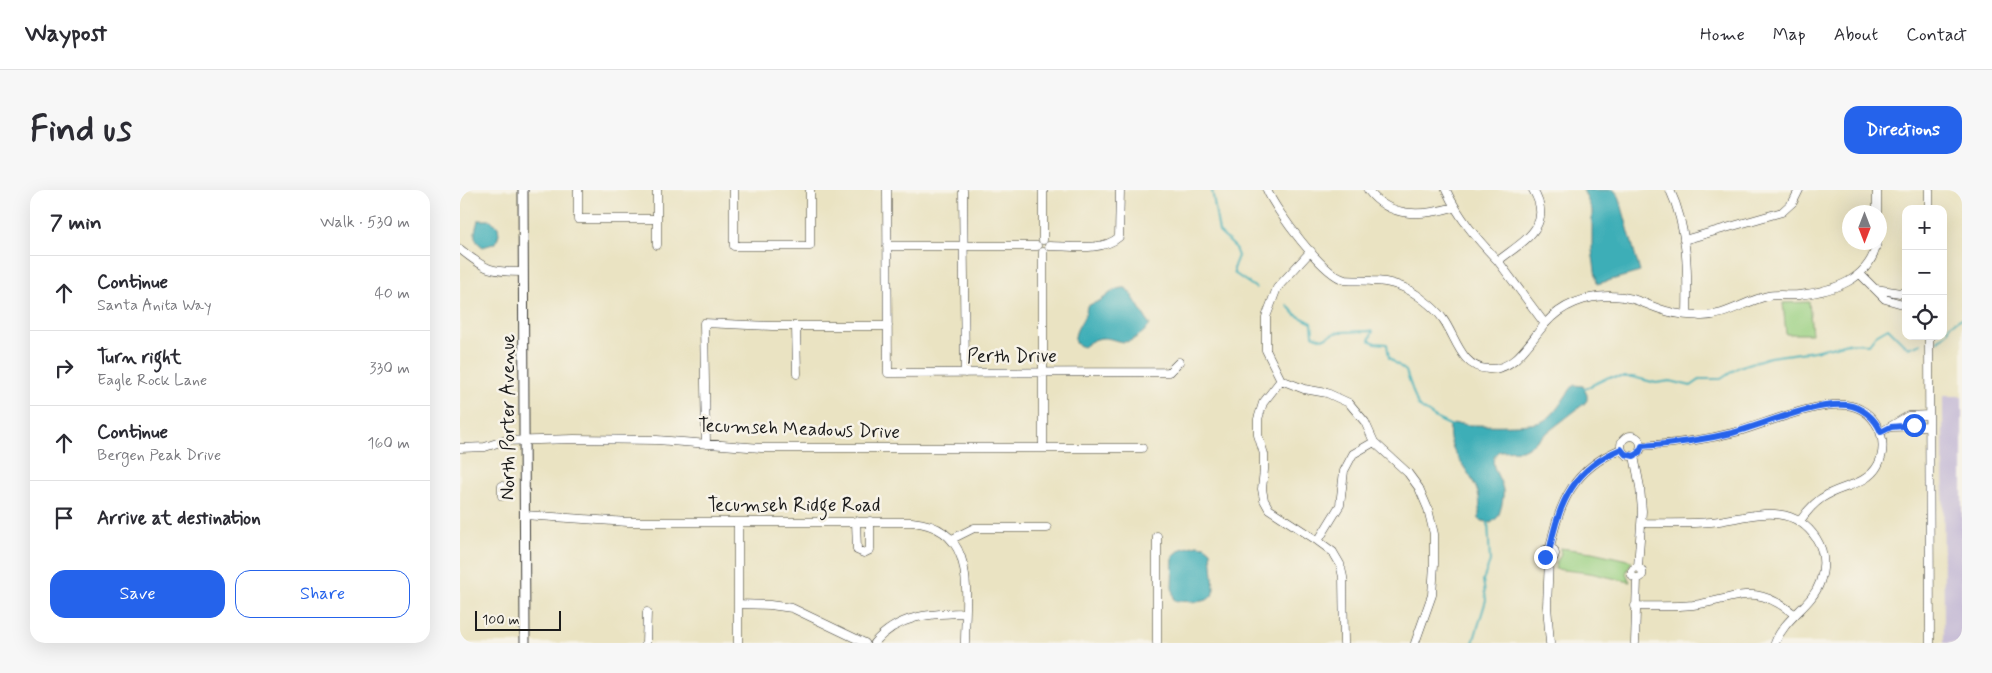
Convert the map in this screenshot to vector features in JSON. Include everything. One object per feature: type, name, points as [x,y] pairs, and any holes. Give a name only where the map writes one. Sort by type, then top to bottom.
[{"type":"main road","name":"North Porter Avenue","points":[[523,190],[525,643]]},
{"type":"street","points":[[578,190],[578,219],[657,219]]},
{"type":"street","points":[[656,190],[657,245]]},
{"type":"street","points":[[734,190],[734,246],[810,246],[810,190]]},
{"type":"street","points":[[706,444],[704,323],[888,326],[887,190]]},
{"type":"street","points":[[963,190],[964,373]]},
{"type":"street","points":[[1043,190],[1043,448]]},
{"type":"street","points":[[887,246],[1101,246],[1113,242],[1119,236],[1120,190]]},
{"type":"street","points":[[1267,190],[1272,203],[1283,218],[1311,251],[1338,277],[1346,280],[1375,281],[1400,286],[1420,297],[1434,308],[1443,319],[1463,355],[1474,366],[1488,369],[1508,365],[1529,344],[1545,324],[1559,312],[1576,302],[1602,296],[1628,296],[1669,312],[1687,315],[1717,315],[1769,296],[1821,292],[1845,285],[1860,274],[1875,250]]},
{"type":"street","points":[[1368,190],[1380,202],[1393,209],[1410,214],[1430,213],[1454,206]]},
{"type":"street","points":[[1446,190],[1474,236],[1498,260],[1545,324]]},
{"type":"street","points":[[1498,260],[1532,233],[1540,222],[1541,209],[1533,190]]},
{"type":"street","points":[[1670,190],[1678,206],[1684,240],[1687,264],[1687,315]]},
{"type":"street","points":[[1684,240],[1782,212],[1794,202],[1799,190]]},
{"type":"street","points":[[1877,190],[1877,205]]},
{"type":"street","points":[[1929,190],[1929,205]]},
{"type":"street","points":[[460,249],[486,268],[500,272],[524,272]]},
{"type":"street","points":[[1311,251],[1277,288],[1266,317],[1266,350],[1281,380],[1349,403],[1366,422],[1374,442],[1408,473],[1419,488],[1428,508],[1434,534],[1432,595],[1415,643]]},
{"type":"street","points":[[1860,274],[1885,299],[1902,304]]},
{"type":"street","points":[[1876,289],[1902,293]]},
{"type":"street","points":[[796,326],[797,374]]},
{"type":"street","name":"Perth Drive","points":[[888,326],[888,373],[1169,372],[1179,362]]},
{"type":"street","points":[[1928,340],[1930,643]]},
{"type":"street","points":[[1281,380],[1263,403],[1258,419],[1258,434],[1264,454],[1262,489],[1264,500],[1269,509],[1333,552],[1343,577],[1344,643]]},
{"type":"street","points":[[1642,446],[1716,436],[1814,408],[1841,405],[1852,406],[1866,413],[1881,432],[1882,452],[1877,467],[1862,481],[1834,491],[1819,499],[1800,521]]},
{"type":"street","points":[[1881,432],[1908,416],[1929,415]]},
{"type":"street","points":[[1891,427],[1929,426]]},
{"type":"street","points":[[1629,436],[1638,438],[1642,446],[1639,453],[1634,456],[1625,454],[1621,449],[1622,442],[1629,436]]},
{"type":"street","name":"Tecumseh Meadows Drive","points":[[460,448],[481,448],[503,440],[638,439],[761,448],[1142,448]]},
{"type":"street","points":[[1318,541],[1340,505],[1344,471],[1353,454],[1374,442]]},
{"type":"street","points":[[1550,643],[1547,598],[1549,559],[1554,558],[1555,554],[1555,551],[1550,548],[1560,510],[1573,484],[1598,461],[1621,449]]},
{"type":"street","points":[[1634,456],[1642,498],[1638,567],[1642,568],[1643,573],[1641,577],[1637,578],[1635,643]]},
{"type":"street","points":[[502,486],[502,496]]},
{"type":"street","points":[[1642,523],[1710,522],[1779,513],[1800,521],[1810,530],[1819,543],[1823,556],[1823,568],[1815,593],[1784,626],[1775,643]]},
{"type":"street","name":"Tecumseh Ridge Road","points":[[524,516],[610,521],[870,521],[924,523],[944,532],[952,539]]},
{"type":"street","points":[[856,521],[856,546],[858,552],[864,554],[870,550],[870,521]]},
{"type":"street","points":[[738,522],[738,643]]},
{"type":"street","points":[[965,643],[963,561],[952,539],[974,528],[1046,528]]},
{"type":"street","points":[[1156,643],[1157,536]]},
{"type":"street","points":[[1635,606],[1692,605],[1754,594],[1774,600],[1794,614]]},
{"type":"street","points":[[738,604],[792,608],[866,643]]},
{"type":"street","points":[[646,612],[646,643]]},
{"type":"street","points":[[874,643],[894,626],[912,618],[936,614],[965,613]]},
{"type":"shaded area","points":[[1943,396],[1962,396],[1962,643],[1944,643]]},
{"type":"green space","points":[[1809,302],[1812,334],[1786,334],[1783,303]]},
{"type":"green space","points":[[1560,548],[1592,552],[1632,561],[1626,573],[1630,582],[1590,573],[1555,569],[1561,555]]},
{"type":"water","points":[[1583,190],[1614,190],[1619,196],[1640,272],[1597,284],[1592,250],[1592,210]]},
{"type":"water","points":[[478,220],[491,220],[498,227],[499,234],[496,243],[483,247],[479,244],[475,238]]},
{"type":"water","points":[[1126,288],[1150,325],[1141,334],[1127,342],[1103,338],[1093,340],[1083,347],[1075,343],[1077,329],[1087,307],[1115,290]]},
{"type":"water","points":[[1574,385],[1583,386],[1587,395],[1585,403],[1530,446],[1522,450],[1499,451],[1495,456],[1493,460],[1495,470],[1503,490],[1501,507],[1498,517],[1491,523],[1479,520],[1479,497],[1472,479],[1452,445],[1450,426],[1455,424],[1518,425],[1537,423],[1548,418],[1556,410]]},
{"type":"water","points":[[1197,545],[1205,546],[1211,551],[1214,589],[1212,596],[1207,600],[1197,602],[1174,600],[1172,587],[1173,556],[1181,549]]},
{"type":"waterway","points":[[1212,190],[1219,232],[1234,246],[1238,256],[1234,266],[1234,273],[1256,288]]},
{"type":"waterway","points":[[1287,305],[1296,315],[1312,323],[1313,335],[1322,339],[1338,332],[1373,331],[1369,340],[1375,343],[1387,344],[1389,358],[1406,371],[1418,406],[1439,420],[1454,427]]},
{"type":"waterway","points":[[1947,333],[1950,325],[1962,318]]},
{"type":"waterway","points":[[1582,390],[1609,377],[1633,377],[1656,383],[1670,381],[1691,386],[1701,379],[1721,379],[1739,367],[1770,357],[1814,351],[1848,343],[1869,344],[1876,335],[1888,328],[1908,348],[1921,343]]},
{"type":"waterway","points":[[1473,643],[1486,600],[1483,580],[1490,562],[1488,521]]},
{"type":"route","points":[[1545,557],[1544,552],[1550,548],[1560,510],[1573,484],[1598,461],[1621,449],[1625,454],[1634,456],[1639,453],[1642,446],[1702,439],[1767,423],[1814,408],[1832,406],[1847,405],[1860,409],[1874,421],[1881,432],[1891,427],[1914,425]]}]
